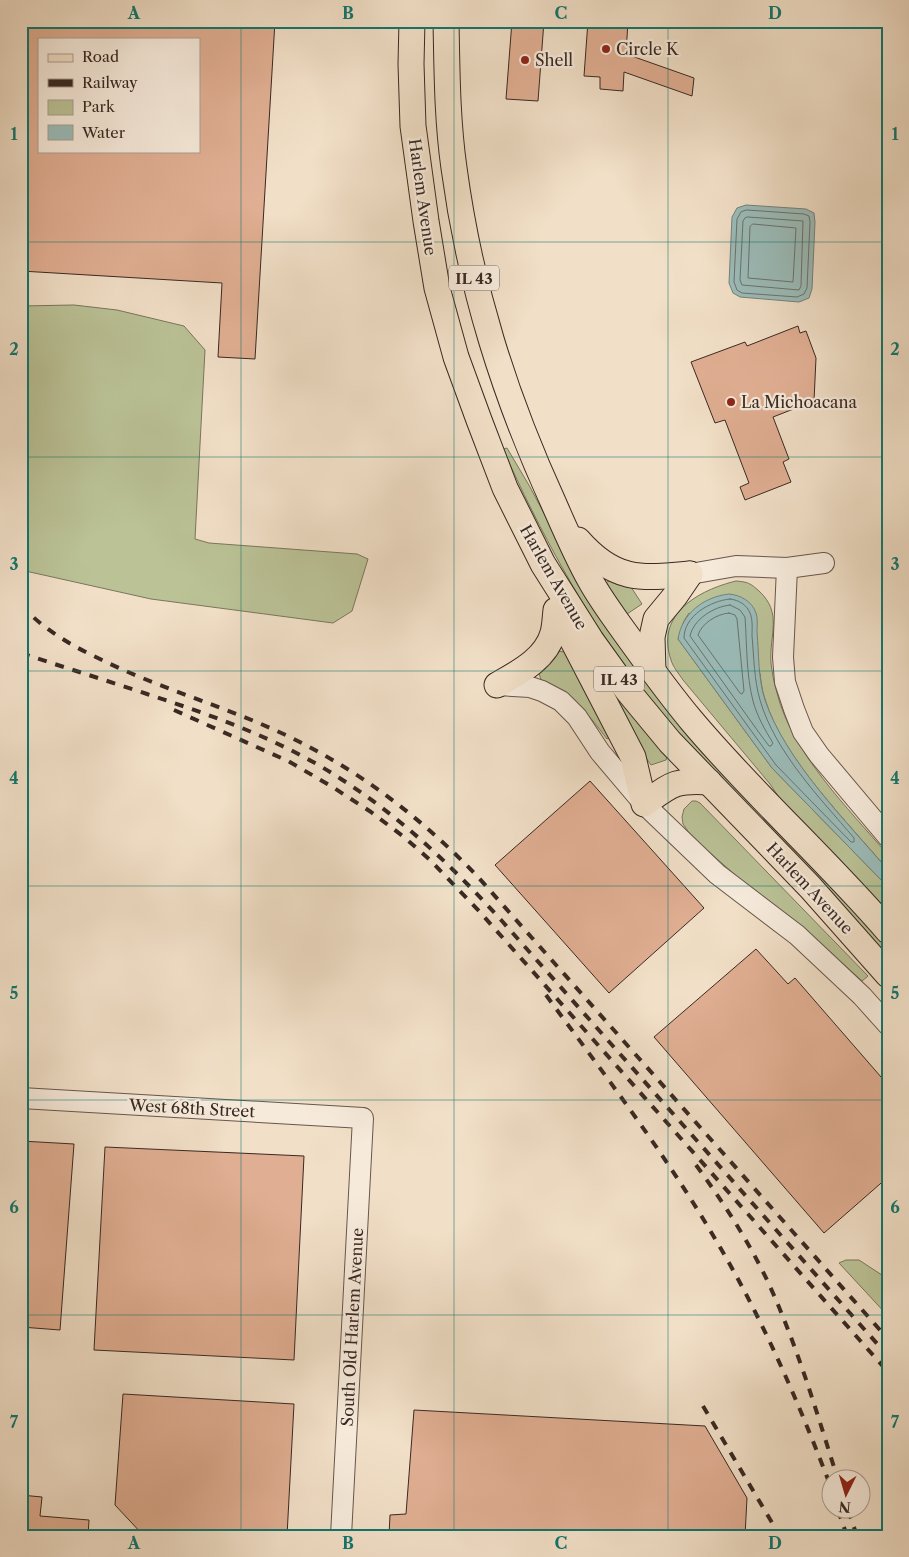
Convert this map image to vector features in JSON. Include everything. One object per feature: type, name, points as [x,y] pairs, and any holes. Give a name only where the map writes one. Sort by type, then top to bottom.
[{"type":"main road","name":"Harlem Avenue","points":[[412,21],[413,126],[437,288],[456,357],[479,420],[506,488],[543,564],[591,640],[627,690],[670,742],[810,887],[888,975]]},
{"type":"main road","name":"Harlem Avenue","points":[[446,21],[449,124],[461,214],[476,289],[490,338],[532,456],[590,581],[653,671],[691,720],[734,769],[888,931]]},
{"type":"main road","points":[[562,521],[593,556],[615,570],[642,577],[690,574]]},
{"type":"main road","points":[[543,564],[556,610],[633,757],[644,804],[672,784],[687,781],[709,782]]},
{"type":"main road","points":[[653,671],[652,637],[656,619],[690,574]]},
{"type":"main road","points":[[497,685],[524,670],[544,650],[552,635],[556,610]]},
{"type":"street","points":[[690,574],[736,566],[787,568],[824,563]]},
{"type":"street","points":[[787,568],[783,658],[785,682],[794,709],[803,732],[819,755],[888,837]]},
{"type":"street","points":[[497,685],[530,687],[561,701],[577,717],[600,752],[644,804],[717,874],[797,935],[862,996],[888,1025]]},
{"type":"street","name":"West 68th Street","points":[[21,1098],[363,1118]]},
{"type":"street","name":"South Old Harlem Avenue","points":[[341,1536],[363,1118]]},
{"type":"green space","points":[[74,305],[117,310],[184,326],[205,350],[195,539],[209,543],[357,554],[368,559],[352,611],[333,623],[151,599],[21,570],[21,306]]},
{"type":"green space","points":[[507,448],[576,574],[888,947],[888,962],[696,754],[638,684],[599,628],[547,541],[503,449]]},
{"type":"green space","points":[[610,580],[631,587],[642,604],[627,614],[606,583]]},
{"type":"green space","points":[[736,581],[746,582],[753,586],[766,599],[771,608],[773,616],[771,663],[773,678],[784,715],[795,737],[823,779],[888,855],[888,870],[818,789],[786,744],[774,722],[765,699],[760,673],[689,613],[678,639],[772,768],[888,887],[888,913],[816,835],[784,805],[770,784],[683,680],[672,663],[668,644],[669,630],[675,617],[695,598],[722,585]]},
{"type":"green space","points":[[558,651],[565,652],[612,736],[607,739],[570,697],[541,680],[539,673]]},
{"type":"green space","points":[[606,684],[668,755],[666,760],[651,765]]},
{"type":"green space","points":[[692,801],[700,803],[868,976],[862,981],[816,939],[757,894],[692,837],[683,824],[682,817],[684,809]]},
{"type":"green space","points":[[846,1260],[859,1260],[888,1279],[888,1316],[839,1263]]},
{"type":"water","points":[[746,205],[806,209],[814,213],[812,289],[809,298],[799,302],[740,297],[733,293],[729,283],[732,217],[737,208]]},
{"type":"water","points":[[729,594],[745,599],[752,605],[756,613],[761,684],[774,723],[802,768],[819,790],[888,870],[888,887],[772,768],[678,639],[680,630],[689,614],[711,599]]},
{"type":"building","points":[[21,21],[275,21],[255,359],[218,357],[222,283],[21,271]]},
{"type":"building","name":"Shell","points":[[512,21],[544,21],[538,101],[506,99]]},
{"type":"building","name":"Circle K","points":[[588,21],[628,21],[626,54],[694,78],[692,96],[624,72],[623,91],[600,89],[600,77],[584,76]]},
{"type":"building","points":[[798,326],[800,333],[806,331],[816,358],[814,401],[773,417],[789,459],[783,462],[791,482],[745,500],[740,487],[749,483],[725,420],[715,423],[691,362],[745,342],[747,346]]},
{"type":"building","points":[[590,781],[704,908],[609,993],[495,865]]},
{"type":"building","points":[[756,949],[788,984],[795,978],[888,1085],[888,1177],[824,1233],[654,1037]]},
{"type":"building","points":[[21,1141],[74,1144],[60,1330],[21,1327]]},
{"type":"building","points":[[105,1147],[304,1156],[294,1360],[94,1350]]},
{"type":"building","points":[[123,1394],[294,1404],[287,1536],[144,1536],[115,1505]]},
{"type":"building","points":[[414,1410],[705,1426],[747,1498],[745,1536],[389,1536],[390,1515],[406,1514]]},
{"type":"building","points":[[21,1495],[42,1497],[40,1516],[89,1520],[88,1536],[21,1536]]},
{"type":"railway","points":[[21,605],[49,630],[91,655],[145,679],[277,731],[333,760],[410,814],[478,877],[888,1339]]},
{"type":"railway","points":[[21,653],[197,711],[247,730],[295,752],[341,779],[406,827],[446,863],[502,921],[888,1356]]},
{"type":"railway","points":[[174,710],[288,761],[331,786],[371,812],[430,860],[479,911],[888,1372]]},
{"type":"railway","points":[[546,995],[675,1174],[714,1237],[764,1329],[824,1470]]},
{"type":"railway","points":[[696,1165],[735,1222],[768,1282],[797,1355],[835,1470]]},
{"type":"railway","points":[[703,1406],[780,1536]]},
{"type":"railway","points":[[841,1520],[847,1536]]},
{"type":"railway","points":[[851,1520],[857,1536]]},
{"type":"place","name":"Circle K","points":[[606,49]]},
{"type":"place","name":"Shell","points":[[525,60]]},
{"type":"place","name":"La Michoacana","points":[[731,402]]}]
